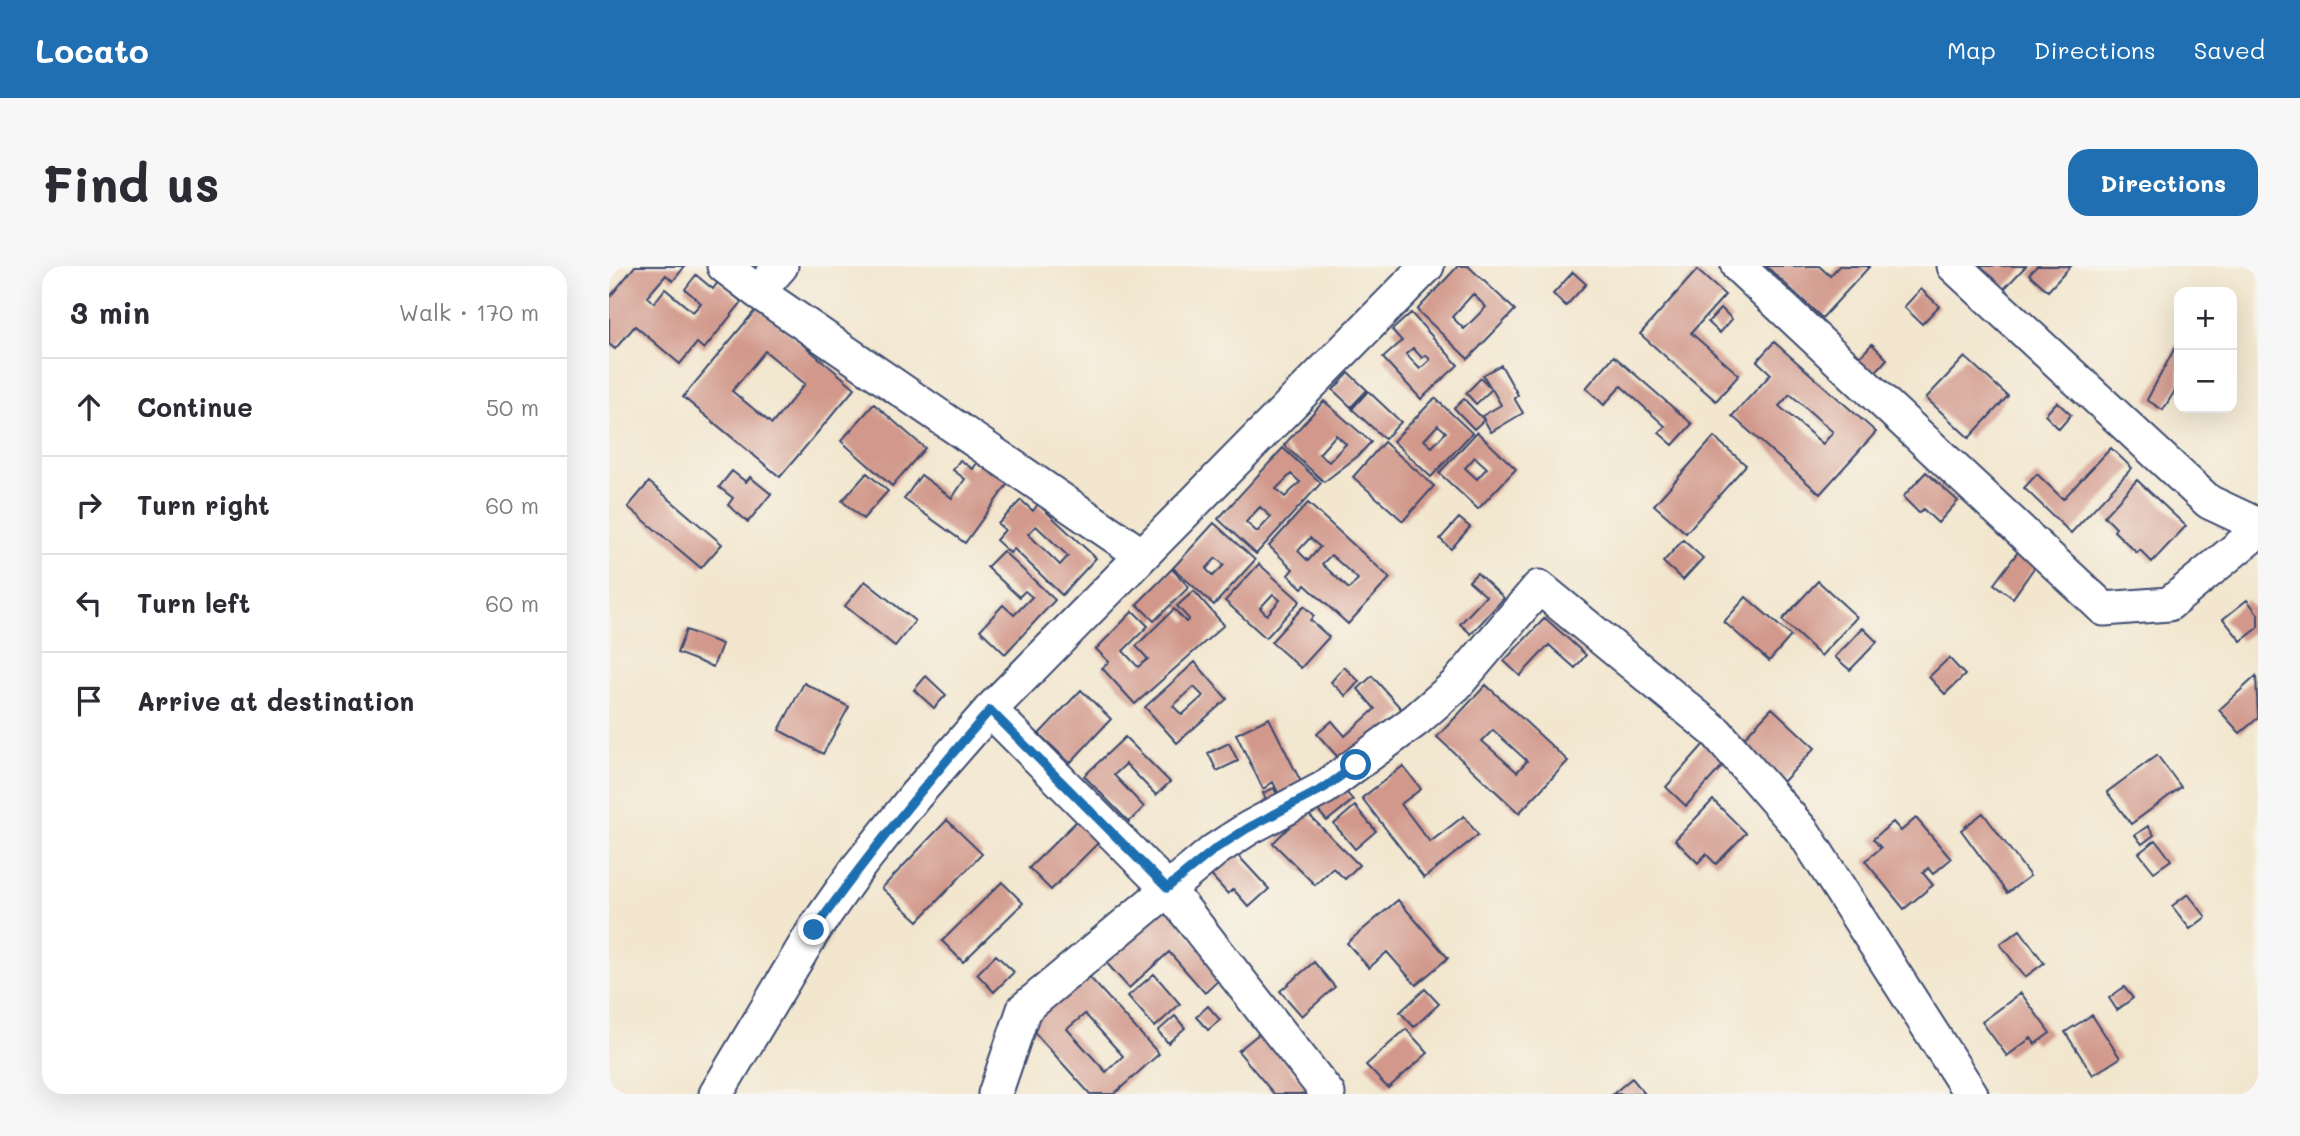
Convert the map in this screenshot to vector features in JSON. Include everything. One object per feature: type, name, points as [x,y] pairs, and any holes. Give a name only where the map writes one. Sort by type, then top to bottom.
[{"type":"street","points":[[725,266],[758,292],[1142,555]]},
{"type":"street","points":[[758,292],[781,266]]},
{"type":"street","points":[[716,1094],[814,930],[859,866],[915,796],[990,710],[1426,266]]},
{"type":"street","points":[[1738,266],[2104,609],[2169,604],[2258,531]]},
{"type":"street","points":[[1954,266],[2209,502],[2258,525]]},
{"type":"street","points":[[995,1094],[1024,1009],[1215,849],[1248,828],[1324,788],[1416,720],[1456,684],[1539,587],[1717,733],[1804,833],[1971,1094]]},
{"type":"street","points":[[990,710],[1167,888],[1328,1094]]},
{"type":"building","points":[[635,266],[685,266],[673,281],[666,275],[647,297],[654,303],[665,289],[693,312],[701,303],[685,289],[696,275],[713,289],[718,282],[742,302],[704,349],[697,343],[680,364],[635,326],[615,349],[609,344],[609,298]]},
{"type":"building","points":[[1458,266],[1468,266],[1515,310],[1468,359],[1417,310]],"holes":[[[1473,294],[1486,307],[1464,329],[1452,317]]]},
{"type":"building","points":[[1766,266],[1819,266],[1830,276],[1839,266],[1870,266],[1822,318]]},
{"type":"building","points":[[1977,266],[2026,266],[2003,290]]},
{"type":"building","points":[[2037,266],[2071,266],[2048,291],[2029,274]]},
{"type":"building","points":[[1697,270],[1725,295],[1691,333],[1739,375],[1716,401],[1640,334]]},
{"type":"building","points":[[1573,272],[1586,284],[1566,306],[1553,294]]},
{"type":"building","points":[[1921,289],[1939,306],[1922,324],[1904,307]]},
{"type":"building","points":[[758,307],[855,388],[780,477],[683,397]],"holes":[[[765,351],[805,384],[772,424],[732,391]]]},
{"type":"building","points":[[1721,308],[1732,319],[1720,333],[1708,322]]},
{"type":"building","points":[[1411,313],[1458,365],[1421,399],[1383,358],[1402,341],[1392,330]],"holes":[[[1413,348],[1422,358],[1426,355],[1430,360],[1420,369],[1406,354]]]},
{"type":"building","points":[[1774,342],[1876,432],[1820,494],[1732,416],[1771,374],[1757,361]],"holes":[[[1790,394],[1833,432],[1823,444],[1779,406]]]},
{"type":"building","points":[[1872,344],[1887,359],[1872,376],[1856,361]]},
{"type":"building","points":[[2174,349],[2174,392],[2163,410],[2147,400]]},
{"type":"building","points":[[1614,356],[1692,424],[1673,445],[1659,433],[1665,426],[1621,386],[1604,405],[1586,388]]},
{"type":"building","points":[[1965,357],[2008,396],[1969,438],[1926,398]]},
{"type":"building","points":[[1501,365],[1518,395],[1514,398],[1523,413],[1491,432],[1482,416],[1501,405],[1492,389],[1476,404],[1466,393],[1481,378],[1491,388],[1483,375]]},
{"type":"building","points":[[1349,373],[1367,390],[1351,407],[1333,390]]},
{"type":"building","points":[[1368,391],[1401,422],[1385,439],[1352,409]]},
{"type":"building","points":[[1435,398],[1472,433],[1431,477],[1393,441]],"holes":[[[1438,425],[1446,432],[1432,447],[1424,440]]]},
{"type":"building","points":[[1464,399],[1484,420],[1474,429],[1454,408]]},
{"type":"building","points":[[1324,401],[1371,442],[1358,456],[1324,482],[1284,445]],"holes":[[[1336,435],[1346,444],[1329,462],[1319,454]]]},
{"type":"building","points":[[2057,402],[2071,415],[2059,429],[2045,415]]},
{"type":"building","points":[[874,404],[925,448],[892,486],[841,441]]},
{"type":"building","points":[[1477,432],[1516,469],[1478,509],[1439,473]],"holes":[[[1475,457],[1487,468],[1477,479],[1465,468]]]},
{"type":"building","points":[[1714,437],[1746,465],[1686,533],[1654,505]]},
{"type":"building","points":[[1384,442],[1434,486],[1403,521],[1353,477]]},
{"type":"building","points":[[1283,448],[1321,483],[1256,554],[1218,519]],"holes":[[[1291,474],[1300,482],[1285,497],[1276,489]],[[1260,507],[1271,517],[1257,532],[1246,522]]]},
{"type":"building","points":[[2111,448],[2132,468],[2071,533],[2024,488],[2037,474],[2063,499]]},
{"type":"building","points":[[960,460],[973,469],[978,461],[1009,482],[965,543],[904,499],[921,475],[952,498],[965,479],[953,470]]},
{"type":"building","points":[[732,471],[746,482],[750,477],[771,494],[748,522],[728,505],[733,498],[719,487]]},
{"type":"building","points":[[1926,472],[1958,501],[1938,523],[1923,509],[1919,513],[1903,497]]},
{"type":"building","points":[[867,473],[888,491],[863,519],[842,501]]},
{"type":"building","points":[[2137,480],[2186,526],[2152,562],[2140,550],[2137,553],[2114,531],[2116,528],[2104,516]]},
{"type":"building","points":[[649,482],[722,544],[701,568],[628,507]]},
{"type":"building","points":[[1021,500],[1033,511],[1038,504],[1096,558],[1062,595],[1014,549],[1010,553],[996,540],[1005,530],[998,524]],"holes":[[[1036,526],[1068,556],[1060,565],[1028,534]]]},
{"type":"building","points":[[1308,503],[1390,578],[1348,624],[1305,585],[1302,588],[1288,575],[1293,569],[1269,546]],"holes":[[[1310,538],[1320,547],[1308,561],[1298,551]],[[1331,555],[1358,579],[1349,589],[1322,564]]]},
{"type":"building","points":[[1459,518],[1470,527],[1451,549],[1440,539]]},
{"type":"building","points":[[1214,523],[1255,560],[1214,605],[1173,568]],"holes":[[[1216,558],[1224,565],[1213,576],[1206,569]]]},
{"type":"building","points":[[1683,540],[1703,558],[1683,580],[1663,562]]},
{"type":"building","points":[[1003,551],[1055,600],[1005,654],[980,630],[1003,605],[1014,615],[1032,597],[1025,591],[1019,597],[987,567]]},
{"type":"building","points":[[2018,552],[2036,565],[2013,598],[1994,584]]},
{"type":"building","points":[[1259,564],[1300,601],[1266,638],[1225,601]],"holes":[[[1273,594],[1280,600],[1267,615],[1260,608]]]},
{"type":"building","points":[[1172,569],[1189,587],[1154,621],[1137,604]]},
{"type":"building","points":[[1477,573],[1504,598],[1471,634],[1460,624],[1486,596],[1469,581]]},
{"type":"building","points":[[865,581],[915,621],[895,646],[845,606]]},
{"type":"building","points":[[1818,581],[1857,617],[1821,656],[1782,620]]},
{"type":"building","points":[[1194,591],[1224,625],[1135,704],[1102,668],[1109,662],[1096,649],[1133,611],[1148,626],[1123,651],[1138,667],[1148,659],[1136,646],[1174,609],[1186,622],[1189,619],[1177,606]]},
{"type":"building","points":[[1746,597],[1791,636],[1769,661],[1724,622]]},
{"type":"building","points":[[2247,600],[2258,614],[2258,628],[2241,641],[2223,619]]},
{"type":"building","points":[[1304,606],[1314,616],[1310,620],[1329,637],[1301,668],[1271,642]]},
{"type":"building","points":[[1545,618],[1586,655],[1575,668],[1549,645],[1520,676],[1504,661]]},
{"type":"building","points":[[1863,628],[1877,642],[1850,670],[1835,657]]},
{"type":"building","points":[[686,630],[722,644],[713,667],[677,653]]},
{"type":"building","points":[[1949,658],[1965,675],[1945,694],[1929,677]]},
{"type":"building","points":[[1195,662],[1227,699],[1177,743],[1145,707]],"holes":[[[1194,687],[1203,696],[1182,715],[1173,706]]]},
{"type":"building","points":[[1344,667],[1359,681],[1346,696],[1331,682]]},
{"type":"building","points":[[926,676],[946,695],[934,708],[914,690]]},
{"type":"building","points":[[1372,676],[1404,712],[1344,764],[1317,734],[1332,721],[1345,736],[1375,709],[1358,689]]},
{"type":"building","points":[[2256,676],[2258,718],[2240,733],[2219,710]]},
{"type":"building","points":[[804,683],[849,707],[823,754],[779,730]]},
{"type":"building","points":[[1486,685],[1568,761],[1519,813],[1437,737]],"holes":[[[1493,730],[1527,761],[1517,772],[1482,741]]]},
{"type":"building","points":[[1081,690],[1111,719],[1070,763],[1039,734]]},
{"type":"building","points":[[1772,708],[1815,748],[1783,782],[1740,742]]},
{"type":"building","points":[[1269,718],[1304,788],[1281,799],[1273,782],[1263,789],[1236,734]]},
{"type":"building","points":[[1125,737],[1170,782],[1156,795],[1126,764],[1114,775],[1144,807],[1129,822],[1084,776]]},
{"type":"building","points":[[1229,743],[1238,761],[1217,771],[1208,753]]},
{"type":"building","points":[[1704,744],[1725,763],[1686,806],[1666,787]]},
{"type":"building","points":[[2157,755],[2181,787],[2131,824],[2107,792]]},
{"type":"building","points":[[1403,766],[1421,789],[1401,804],[1430,842],[1464,816],[1478,835],[1424,878],[1362,798]]},
{"type":"building","points":[[1341,786],[1353,800],[1327,821],[1316,808]]},
{"type":"building","points":[[1274,788],[1279,799],[1268,804],[1263,793]]},
{"type":"building","points":[[1713,800],[1746,833],[1716,864],[1706,854],[1698,863],[1675,840]]},
{"type":"building","points":[[1355,806],[1376,831],[1355,849],[1334,824]]},
{"type":"building","points":[[1305,811],[1359,865],[1345,879],[1333,868],[1315,885],[1273,843]]},
{"type":"building","points":[[1983,813],[2030,876],[2007,893],[1961,830]]},
{"type":"building","points":[[1081,817],[1103,838],[1051,890],[1029,868]]},
{"type":"building","points":[[1916,818],[1951,859],[1933,874],[1928,868],[1923,873],[1933,885],[1904,909],[1865,861],[1881,848],[1873,839],[1893,822],[1901,831]]},
{"type":"building","points":[[947,820],[982,854],[918,921],[882,888]]},
{"type":"building","points":[[2148,826],[2154,835],[2142,844],[2135,835]]},
{"type":"building","points":[[2156,840],[2171,860],[2154,872],[2139,853]]},
{"type":"building","points":[[1233,850],[1269,889],[1249,907],[1233,889],[1228,894],[1208,872]]},
{"type":"building","points":[[1002,882],[1023,903],[963,962],[942,941]]},
{"type":"building","points":[[2188,894],[2206,917],[2190,929],[2172,906]]},
{"type":"building","points":[[1398,900],[1448,958],[1416,985],[1387,952],[1369,968],[1347,943]]},
{"type":"building","points":[[1166,905],[1222,977],[1205,993],[1169,952],[1129,988],[1104,960]]},
{"type":"building","points":[[2020,930],[2044,963],[2025,977],[2000,944]]},
{"type":"building","points":[[996,955],[1014,972],[994,992],[977,974]]},
{"type":"building","points":[[1314,962],[1335,987],[1302,1016],[1280,991]]},
{"type":"building","points":[[1085,972],[1159,1054],[1114,1094],[1090,1094],[1027,1024]],"holes":[[[1085,1014],[1123,1056],[1106,1072],[1067,1029]]]},
{"type":"building","points":[[1154,974],[1180,1004],[1155,1027],[1128,996]]},
{"type":"building","points":[[2124,987],[2133,998],[2117,1010],[2109,998]]},
{"type":"building","points":[[1425,989],[1439,1004],[1414,1027],[1400,1012]]},
{"type":"building","points":[[2021,993],[2050,1033],[2035,1044],[2031,1038],[2007,1056],[1982,1022]]},
{"type":"building","points":[[1208,1006],[1220,1020],[1208,1030],[1196,1017]]},
{"type":"building","points":[[2092,1015],[2120,1058],[2093,1075],[2065,1032]]},
{"type":"building","points":[[1175,1016],[1185,1028],[1168,1043],[1158,1031]]},
{"type":"building","points":[[1406,1029],[1428,1053],[1388,1088],[1366,1065]]},
{"type":"building","points":[[1260,1033],[1309,1091],[1306,1094],[1274,1094],[1238,1051]]},
{"type":"building","points":[[1632,1078],[1645,1094],[1613,1094]]},
{"type":"route","points":[[814,930],[859,866],[915,796],[990,710],[1167,888],[1215,849],[1248,828],[1324,788],[1356,765]]}]
